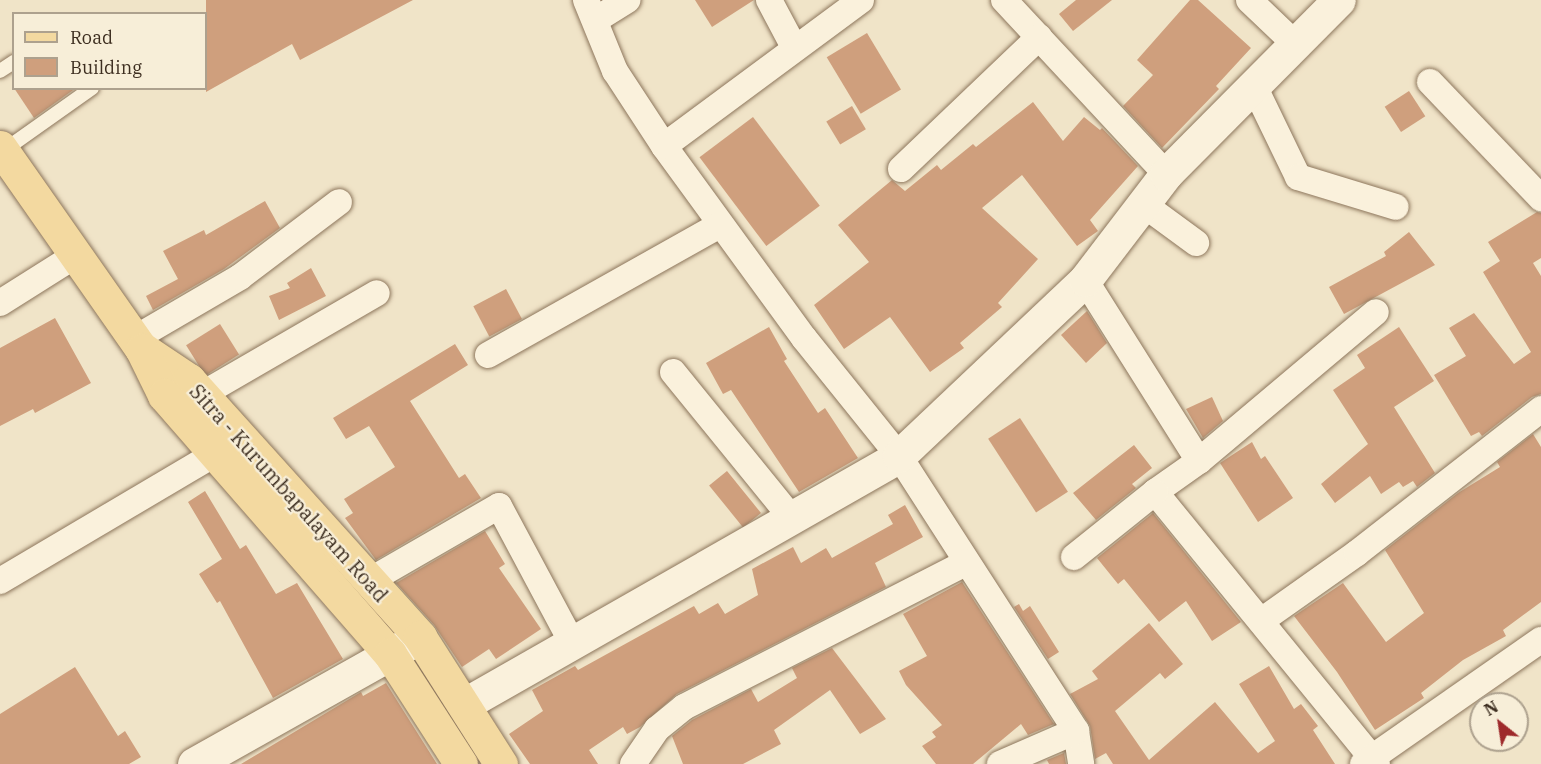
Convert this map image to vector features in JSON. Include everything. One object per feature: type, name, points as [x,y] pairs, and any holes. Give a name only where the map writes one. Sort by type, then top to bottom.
[{"type":"main road","name":"Sitra - Kurumbapalayam Road","points":[[1,149],[137,343],[189,380],[420,638],[465,704],[501,764]]},
{"type":"main road","points":[[137,343],[164,395],[390,654],[461,764]]},
{"type":"street","points":[[628,0],[592,10],[615,71],[720,225],[899,456],[1076,731],[1081,764]]},
{"type":"street","points":[[769,0],[795,49]]},
{"type":"street","points":[[664,146],[861,0]]},
{"type":"street","points":[[1004,0],[1166,174]]},
{"type":"street","points":[[1249,0],[1295,44]]},
{"type":"street","points":[[465,704],[899,456],[1085,280],[1166,174],[1339,0]]},
{"type":"street","points":[[901,169],[1039,37]]},
{"type":"street","points":[[1430,82],[1541,198]]},
{"type":"street","points":[[1254,86],[1298,177],[1395,207]]},
{"type":"street","points":[[137,343],[240,277],[339,202]]},
{"type":"street","points":[[1143,204],[1196,243]]},
{"type":"street","points":[[488,355],[720,225]]},
{"type":"street","points":[[0,303],[76,255]]},
{"type":"street","points":[[1085,280],[1199,461]]},
{"type":"street","points":[[201,395],[377,293]]},
{"type":"street","points":[[1074,557],[1155,492],[1199,461],[1376,312]]},
{"type":"street","points":[[673,372],[791,517]]},
{"type":"street","points":[[1262,621],[1357,553],[1541,409]]},
{"type":"street","points":[[0,580],[215,454]]},
{"type":"street","points":[[1155,492],[1262,621],[1370,762],[1541,640]]},
{"type":"street","points":[[369,581],[499,506],[572,643]]},
{"type":"street","points":[[633,764],[657,729],[684,707],[966,563]]},
{"type":"street","points":[[194,764],[420,638]]},
{"type":"street","points":[[1000,764],[1076,731]]},
{"type":"lane","points":[[1,149],[89,90]]},
{"type":"building","points":[[206,0],[413,0],[300,60],[292,44],[206,92]]},
{"type":"building","points":[[695,0],[754,0],[712,27]]},
{"type":"building","points":[[1076,0],[1112,0],[1073,31],[1059,14]]},
{"type":"building","points":[[1190,0],[1198,0],[1251,48],[1216,86],[1219,89],[1162,148],[1123,106],[1153,75],[1137,60]]},
{"type":"building","points":[[867,33],[901,90],[861,114],[827,57]]},
{"type":"building","points":[[15,90],[73,90],[34,118]]},
{"type":"building","points":[[1409,91],[1425,116],[1401,132],[1385,107]]},
{"type":"building","points":[[1033,102],[1063,141],[1084,117],[1100,130],[1102,128],[1138,166],[1090,220],[1098,231],[1077,246],[1022,175],[982,208],[1038,259],[998,303],[1002,307],[960,343],[964,348],[930,372],[890,317],[844,349],[814,305],[869,262],[838,225],[892,180],[905,191],[937,165],[941,170],[973,144],[976,147]]},
{"type":"building","points":[[852,106],[866,129],[840,145],[826,121]]},
{"type":"building","points":[[753,117],[820,206],[766,246],[699,157]]},
{"type":"building","points":[[265,201],[280,228],[224,269],[153,310],[146,296],[178,279],[163,251],[204,230],[206,235]]},
{"type":"building","points":[[1537,212],[1541,213],[1541,258],[1533,263],[1541,276],[1541,394],[1532,397],[1482,436],[1479,432],[1471,436],[1434,375],[1466,356],[1449,328],[1474,313],[1514,364],[1531,352],[1483,272],[1500,261],[1488,242]]},
{"type":"building","points":[[1409,232],[1435,265],[1344,314],[1329,287],[1386,256],[1384,252]]},
{"type":"building","points":[[311,268],[326,296],[279,320],[269,296],[290,288],[287,283]]},
{"type":"building","points":[[506,289],[522,319],[489,336],[473,306]]},
{"type":"building","points":[[1087,311],[1107,343],[1086,363],[1061,335]]},
{"type":"building","points":[[55,318],[91,383],[35,413],[33,409],[0,426],[0,348]]},
{"type":"building","points":[[220,324],[239,355],[205,376],[186,345]]},
{"type":"building","points":[[769,327],[787,359],[784,361],[818,413],[825,408],[858,458],[799,492],[731,390],[723,394],[706,363]]},
{"type":"building","points":[[1399,327],[1434,381],[1394,407],[1435,473],[1417,487],[1413,481],[1403,487],[1399,482],[1381,494],[1370,476],[1335,503],[1321,484],[1368,444],[1333,390],[1365,368],[1357,355]]},
{"type":"building","points":[[455,344],[468,365],[410,401],[459,478],[465,474],[481,498],[376,560],[345,518],[353,513],[344,499],[395,467],[369,426],[346,439],[333,418]]},
{"type":"building","points":[[1212,397],[1223,421],[1203,438],[1186,409]]},
{"type":"building","points":[[1020,418],[1068,492],[1036,512],[988,439]]},
{"type":"building","points":[[1533,434],[1541,447],[1541,602],[1503,630],[1506,636],[1463,660],[1421,693],[1424,698],[1375,730],[1337,672],[1294,616],[1343,583],[1386,642],[1424,613],[1385,550],[1458,493],[1500,467],[1497,462]]},
{"type":"building","points":[[1252,442],[1261,459],[1265,456],[1293,498],[1258,522],[1220,463]]},
{"type":"building","points":[[1134,445],[1152,468],[1132,484],[1136,488],[1096,520],[1073,493]]},
{"type":"building","points":[[727,471],[761,513],[743,527],[709,485]]},
{"type":"building","points":[[205,491],[240,549],[246,545],[276,594],[297,583],[343,659],[273,698],[220,601],[217,603],[199,574],[222,559],[188,502]]},
{"type":"building","points":[[905,505],[923,537],[875,563],[886,587],[677,694],[640,727],[627,734],[623,727],[589,750],[598,764],[530,764],[509,734],[543,711],[532,690],[575,666],[578,670],[694,606],[699,614],[718,603],[725,614],[758,595],[752,569],[793,547],[801,563],[826,548],[832,558],[893,524],[888,515]]},
{"type":"building","points":[[1153,513],[1241,622],[1212,641],[1186,601],[1159,622],[1124,579],[1118,584],[1097,558]]},
{"type":"building","points":[[485,531],[505,564],[499,568],[541,629],[496,659],[489,649],[462,667],[434,625],[396,583]]},
{"type":"building","points":[[962,582],[1054,724],[1028,735],[1021,724],[973,764],[936,764],[922,746],[936,737],[932,732],[942,725],[906,685],[899,671],[927,656],[903,614]]},
{"type":"building","points":[[1019,604],[1023,611],[1030,606],[1059,652],[1048,659],[1014,607]]},
{"type":"building","points":[[1149,623],[1183,664],[1165,679],[1160,673],[1115,711],[1149,760],[1215,702],[1258,753],[1275,741],[1239,684],[1269,666],[1294,709],[1301,704],[1318,726],[1313,730],[1335,764],[1113,764],[1106,753],[1095,759],[1090,726],[1070,694],[1098,679],[1092,671]]},
{"type":"building","points":[[832,648],[886,719],[860,734],[830,690],[774,730],[781,744],[743,764],[683,764],[672,736],[692,720],[751,689],[758,702],[797,678],[792,668]]},
{"type":"building","points":[[75,667],[118,736],[125,731],[141,757],[129,764],[0,764],[0,714]]},
{"type":"building","points":[[386,683],[437,764],[241,764],[361,692],[363,696]]},
{"type":"building","points":[[1064,753],[1066,764],[1049,764],[1047,760]]}]
